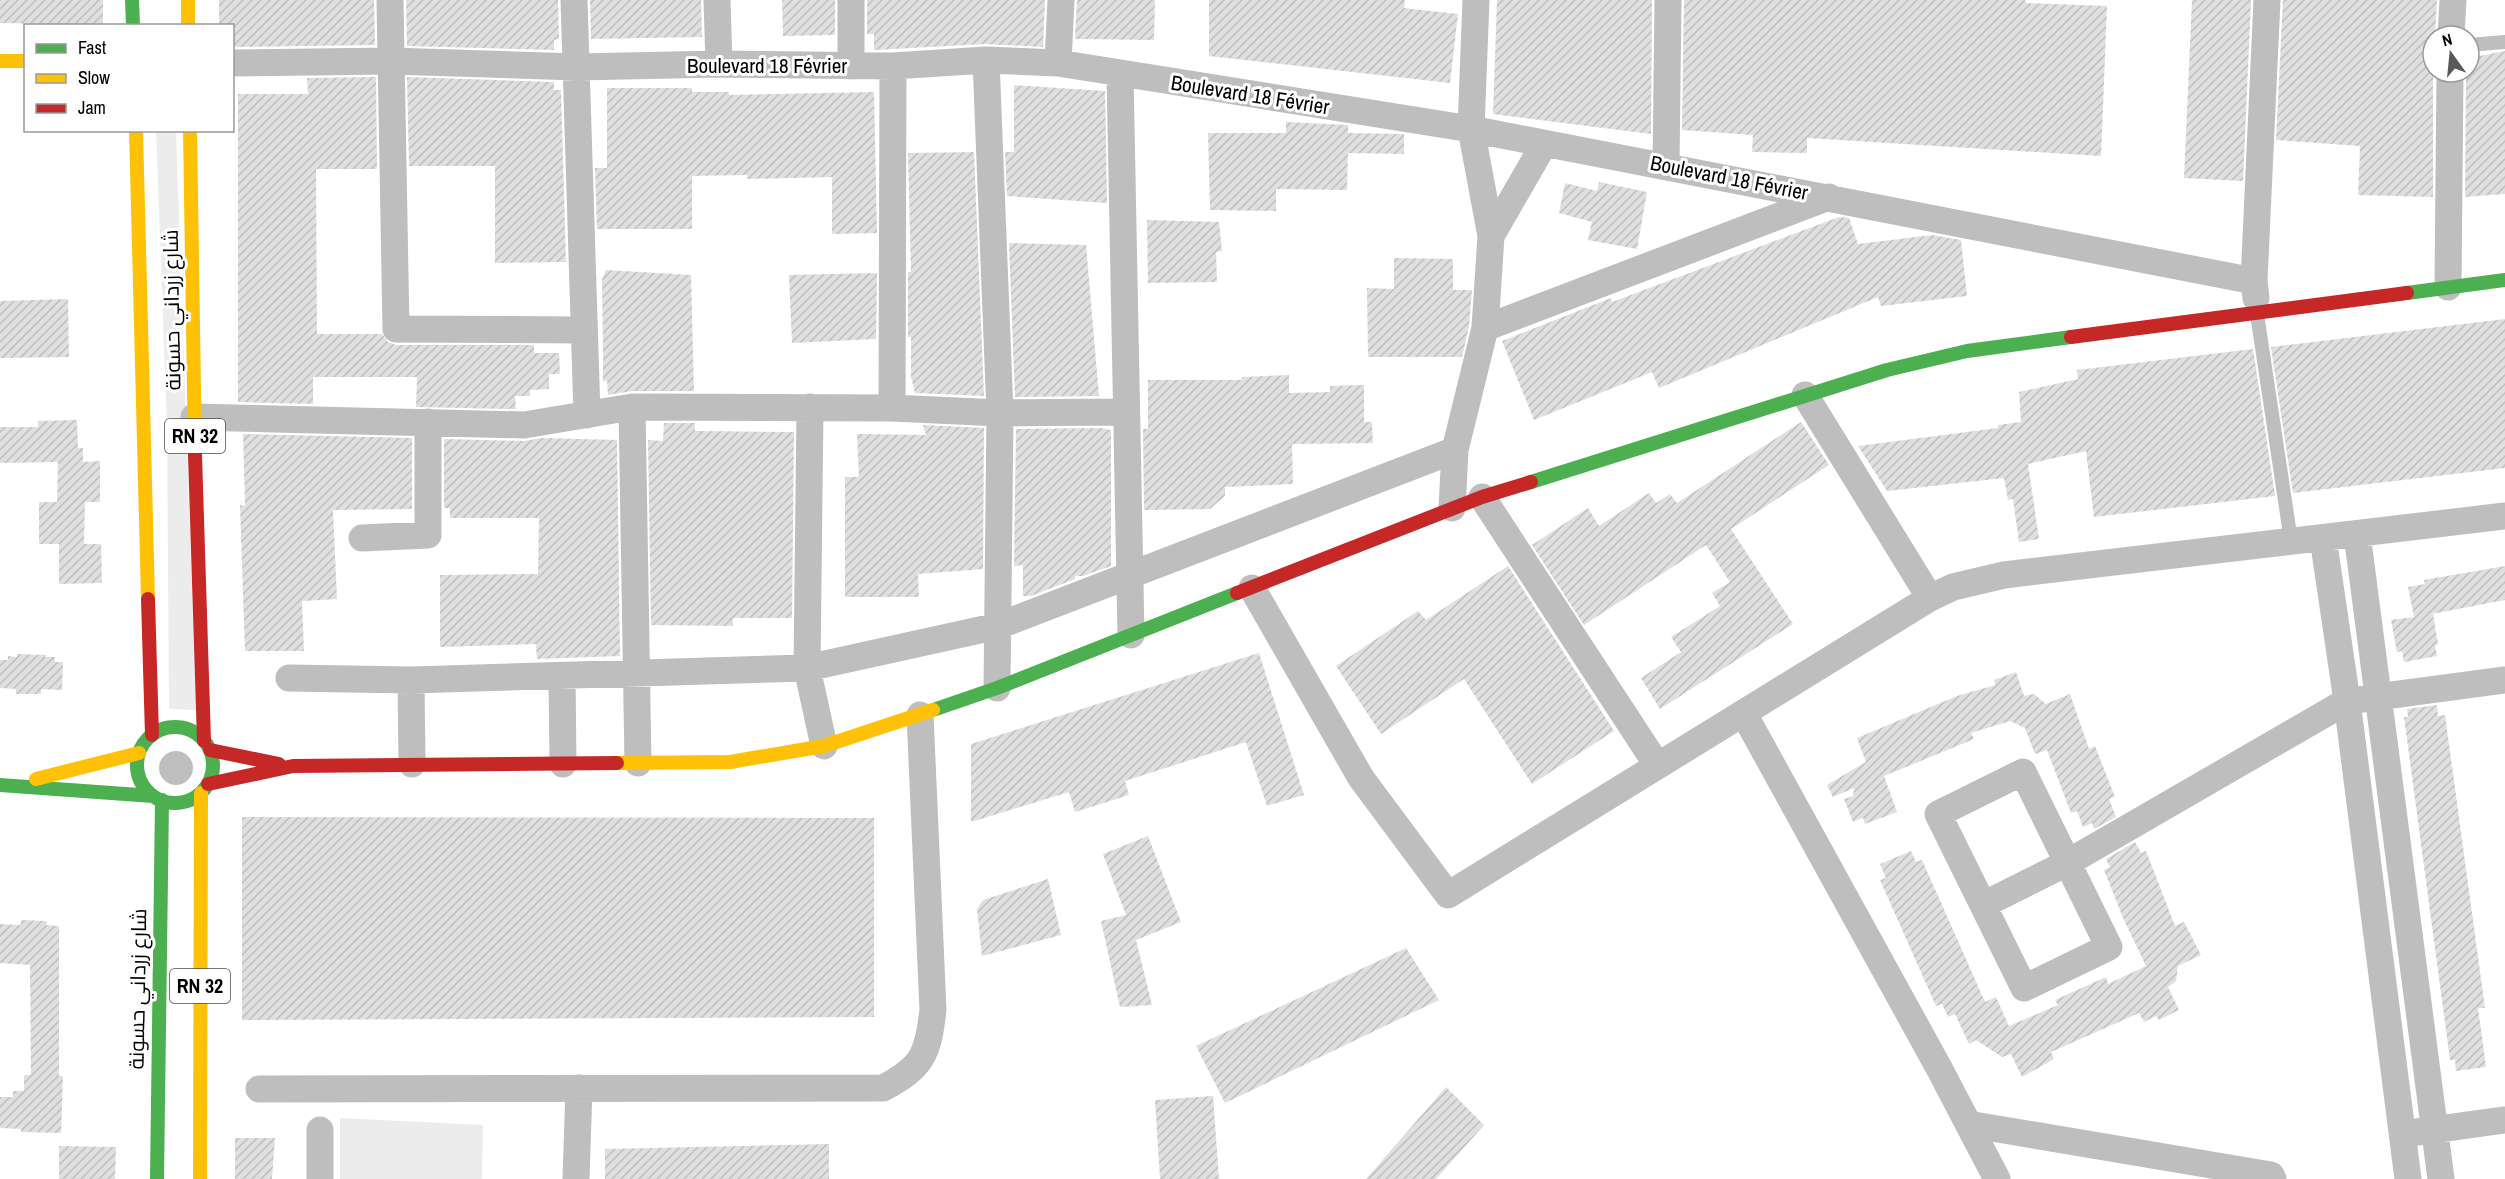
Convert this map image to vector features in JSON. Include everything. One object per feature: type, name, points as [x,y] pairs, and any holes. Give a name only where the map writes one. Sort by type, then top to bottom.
[{"type":"main road","points":[[132,0],[132,24]]},
{"type":"main road","points":[[188,0],[188,24]]},
{"type":"main road","points":[[0,61],[24,61]]},
{"type":"main road","name":"شارع زرداني حسونة","points":[[136,132],[152,735]]},
{"type":"main road","name":"شارع زرداني حسونة","points":[[190,132],[194,417],[207,745]]},
{"type":"main road","points":[[2,785],[182,802],[205,788],[293,766],[730,762],[825,746],[997,688],[1482,497],[1887,370],[1967,351],[2505,280]]},
{"type":"main road","points":[[157,798],[139,776],[139,753],[152,735],[160,730],[179,727],[189,729],[207,745],[293,766]]},
{"type":"main road","points":[[205,788],[212,773],[207,745]]},
{"type":"main road","points":[[2,785],[139,753]]},
{"type":"main road","name":"RN 32","points":[[200,1179],[205,788]]},
{"type":"main road","name":"شارع زرداني حسونة","points":[[157,798],[157,1179]]},
{"type":"street","points":[[390,0],[396,329],[583,330]]},
{"type":"street","points":[[574,0],[587,415]]},
{"type":"street","points":[[717,0],[718,64]]},
{"type":"street","points":[[851,0],[851,66]]},
{"type":"street","points":[[1058,63],[1061,0]]},
{"type":"street","points":[[1452,508],[1455,450],[1485,328],[1491,236],[1471,129],[1476,0]]},
{"type":"street","points":[[1666,166],[1668,0]]},
{"type":"street","points":[[2257,314],[2254,281],[2267,0]]},
{"type":"street","points":[[2452,24],[2453,0]]},
{"type":"street","points":[[986,60],[1000,413],[997,688]]},
{"type":"street","name":"Boulevard 18 Février","points":[[234,63],[391,61],[577,67],[718,64],[893,66],[986,60],[1058,63],[1471,129],[2254,281]]},
{"type":"street","points":[[892,408],[893,66]]},
{"type":"street","points":[[1120,74],[1131,635]]},
{"type":"street","points":[[2448,287],[2450,84]]},
{"type":"street","points":[[1491,236],[1544,144]]},
{"type":"street","points":[[1485,328],[1830,197]]},
{"type":"street","points":[[1805,395],[1930,598]]},
{"type":"street","points":[[194,417],[524,425],[632,407],[892,408],[1000,413],[1126,411]]},
{"type":"street","points":[[632,407],[638,763]]},
{"type":"street","points":[[810,407],[807,668],[825,746]]},
{"type":"street","points":[[362,538],[429,535],[428,422]]},
{"type":"street","points":[[289,678],[411,680],[807,668],[998,626],[1455,450]]},
{"type":"street","points":[[1482,497],[1656,765]]},
{"type":"street","points":[[1252,588],[1361,778],[1448,895],[1930,598],[1970,582],[2004,575],[2505,516]]},
{"type":"street","points":[[2357,534],[2441,1179]]},
{"type":"street","points":[[2323,538],[2348,701],[2408,1179]]},
{"type":"street","points":[[562,676],[563,764]]},
{"type":"street","points":[[411,680],[412,764]]},
{"type":"street","points":[[1983,905],[2067,863],[2348,701],[2505,681]]},
{"type":"street","points":[[1744,714],[1997,1179]]},
{"type":"street","points":[[259,1089],[883,1088],[909,1074],[925,1053],[931,1035],[933,1010],[920,715]]},
{"type":"street","points":[[2023,772],[2109,947],[2024,988],[1983,905],[1938,814],[2023,772]]},
{"type":"street","points":[[576,1179],[579,1088]]},
{"type":"street","points":[[2403,1134],[2505,1120]]},
{"type":"street","points":[[1968,1124],[2271,1175],[2273,1179]]},
{"type":"street","points":[[320,1130],[320,1179]]},
{"type":"lane","points":[[2481,44],[2505,42]]},
{"type":"lane","points":[[2257,314],[2291,542]]},
{"type":"shaded area","points":[[156,132],[176,132],[196,710],[169,709],[167,427]]},
{"type":"shaded area","points":[[176,751],[188,756],[193,768],[188,780],[176,785],[164,780],[159,768],[164,756]]},
{"type":"shaded area","points":[[340,1118],[483,1125],[482,1179],[340,1179]]},
{"type":"building","points":[[0,0],[103,0],[103,24],[0,23]]},
{"type":"building","points":[[219,0],[374,0],[375,45],[234,47],[234,24],[219,24]]},
{"type":"building","points":[[406,0],[558,0],[559,39],[554,40],[554,50],[407,46]]},
{"type":"building","points":[[590,0],[701,0],[702,37],[591,39]]},
{"type":"building","points":[[782,0],[835,0],[835,35],[783,36]]},
{"type":"building","points":[[867,0],[1045,0],[1043,47],[985,44],[874,50],[874,34],[867,34]]},
{"type":"building","points":[[1077,0],[1155,0],[1154,40],[1075,39]]},
{"type":"building","points":[[1209,0],[1405,0],[1404,8],[1458,14],[1450,83],[1209,56]]},
{"type":"building","points":[[1497,0],[1652,0],[1651,134],[1493,114]]},
{"type":"building","points":[[1684,0],[2025,0],[2026,3],[2107,6],[2101,156],[1807,138],[1807,153],[1752,152],[1753,135],[1682,130]]},
{"type":"building","points":[[2192,0],[2251,0],[2243,181],[2184,178]]},
{"type":"building","points":[[2283,0],[2437,0],[2436,24],[2421,24],[2421,84],[2433,84],[2433,197],[2358,195],[2360,146],[2276,140]]},
{"type":"building","points":[[2505,51],[2505,194],[2465,197],[2466,84],[2481,84],[2481,56]]},
{"type":"building","points":[[376,77],[377,169],[316,169],[317,334],[382,334],[388,342],[396,345],[534,345],[534,353],[559,353],[560,374],[549,374],[549,389],[530,390],[530,396],[515,396],[516,409],[416,407],[417,377],[313,377],[313,404],[238,402],[238,94],[308,94],[307,78]]},
{"type":"building","points":[[407,77],[554,82],[554,90],[561,90],[566,262],[495,263],[495,166],[409,166]]},
{"type":"building","points":[[1014,85],[1105,91],[1107,203],[1007,196],[1005,152],[1014,152]]},
{"type":"building","points":[[607,88],[692,88],[692,92],[729,92],[729,95],[874,92],[877,233],[832,234],[832,177],[747,179],[747,175],[692,176],[692,229],[597,229],[595,168],[607,168]]},
{"type":"building","points":[[1286,122],[1348,125],[1348,133],[1404,134],[1404,154],[1348,153],[1347,190],[1276,189],[1276,211],[1210,210],[1208,133],[1286,133]]},
{"type":"building","points":[[974,152],[984,396],[915,393],[911,377],[911,337],[908,337],[908,272],[911,272],[908,153]]},
{"type":"building","points":[[1599,182],[1647,192],[1637,249],[1588,240],[1592,222],[1559,213],[1565,183],[1597,191]]},
{"type":"building","points":[[1839,217],[1849,218],[1858,244],[1932,235],[1961,240],[1967,296],[1881,306],[1878,297],[1659,388],[1652,372],[1534,420],[1502,341],[1611,298],[1612,302]]},
{"type":"building","points":[[1147,220],[1219,222],[1222,251],[1216,252],[1217,282],[1148,283]]},
{"type":"building","points":[[1009,243],[1086,245],[1099,396],[1015,397]]},
{"type":"building","points":[[1394,258],[1453,259],[1453,290],[1472,290],[1469,326],[1462,357],[1368,357],[1367,288],[1394,289]]},
{"type":"building","points":[[606,270],[691,275],[694,391],[632,391],[608,395],[607,381],[603,381],[602,279]]},
{"type":"building","points":[[877,273],[876,339],[792,343],[789,275]]},
{"type":"building","points":[[68,299],[69,357],[0,358],[0,301]]},
{"type":"building","points":[[2505,319],[2505,468],[2293,493],[2271,347]]},
{"type":"building","points":[[2253,349],[2275,496],[2094,517],[2086,451],[2028,464],[2039,539],[2019,542],[2013,499],[2008,500],[2004,478],[1887,491],[1858,446],[1998,428],[1998,425],[2021,422],[2019,392],[2078,379],[2077,370]]},
{"type":"building","points":[[1289,375],[1289,393],[1330,392],[1330,386],[1364,385],[1364,422],[1372,422],[1373,443],[1292,444],[1293,484],[1225,487],[1225,496],[1210,509],[1144,510],[1143,429],[1148,429],[1148,380],[1242,380],[1242,377]]},
{"type":"building","points":[[77,420],[78,448],[83,448],[83,462],[100,461],[100,502],[85,502],[84,544],[101,544],[102,583],[59,584],[59,544],[39,544],[39,502],[57,502],[58,462],[0,463],[0,427],[38,427],[38,421]]},
{"type":"building","points":[[1801,422],[1829,465],[1731,529],[1793,624],[1660,709],[1641,678],[1681,652],[1671,637],[1720,606],[1712,593],[1730,582],[1706,545],[1584,625],[1532,545],[1588,508],[1599,526],[1649,493],[1656,503],[1670,494],[1677,503]]},
{"type":"building","points":[[664,423],[695,423],[695,431],[794,432],[792,618],[733,618],[733,626],[651,625],[648,440],[663,441]]},
{"type":"building","points":[[923,425],[984,428],[983,569],[918,574],[919,597],[845,597],[845,477],[859,477],[857,434],[926,435]]},
{"type":"building","points":[[1101,428],[1111,430],[1111,566],[1083,576],[1075,576],[1075,579],[1031,596],[1023,596],[1023,565],[1014,566],[1016,429]]},
{"type":"building","points":[[243,434],[412,438],[412,509],[333,510],[337,599],[302,601],[304,651],[245,651],[240,505],[245,506]]},
{"type":"building","points":[[542,438],[617,440],[620,656],[537,659],[536,644],[440,647],[440,575],[538,574],[539,518],[450,518],[450,508],[444,508],[444,439],[524,441]]},
{"type":"building","points":[[1508,566],[1614,731],[1532,784],[1464,679],[1381,734],[1336,666],[1418,611],[1426,620]]},
{"type":"building","points":[[2505,566],[2505,600],[2426,615],[2433,614],[2438,644],[2435,645],[2437,656],[2404,662],[2402,651],[2397,652],[2391,620],[2414,617],[2408,587],[2425,584],[2424,580]]},
{"type":"building","points":[[1259,653],[1304,795],[1267,806],[1246,742],[1125,781],[1129,795],[1075,812],[1069,792],[971,822],[971,744]]},
{"type":"building","points":[[17,654],[46,655],[45,657],[55,657],[55,662],[63,662],[62,690],[41,689],[41,694],[16,694],[16,689],[0,688],[0,660],[8,660],[8,656],[17,657]]},
{"type":"building","points":[[2016,672],[2024,696],[2034,694],[2046,704],[2070,694],[2089,749],[2095,746],[2115,797],[2109,799],[2116,817],[2094,829],[2092,823],[2083,827],[2077,811],[2071,813],[2047,750],[2035,754],[2025,728],[2010,721],[1971,733],[1974,739],[1884,776],[1897,812],[1865,824],[1863,818],[1853,822],[1844,799],[1853,796],[1854,788],[1833,797],[1827,785],[1866,762],[1857,738],[1957,696],[1995,685],[1994,680]]},
{"type":"building","points":[[2437,705],[2438,716],[2445,715],[2485,1008],[2478,1008],[2486,1067],[2456,1071],[2455,1060],[2450,1060],[2404,717],[2408,717],[2407,709]]},
{"type":"building","points":[[242,817],[874,818],[874,1017],[242,1020]]},
{"type":"building","points":[[1148,836],[1181,922],[1136,940],[1152,1005],[1120,1007],[1101,921],[1126,915],[1103,854]]},
{"type":"building","points":[[2135,842],[2141,853],[2146,851],[2175,926],[2184,922],[2201,955],[2178,966],[2176,981],[2168,987],[2179,1010],[2159,1020],[2156,1016],[2144,1022],[2139,1013],[2051,1052],[2054,1059],[2022,1077],[2011,1054],[2002,1057],[1976,1040],[1969,1044],[1955,1014],[1948,1017],[1942,1004],[1936,1006],[1880,880],[1886,878],[1880,864],[1911,851],[1916,862],[1922,860],[1985,1002],[1996,997],[2009,1026],[2058,1005],[2055,1000],[2106,977],[2108,984],[2146,966],[2123,918],[2104,870],[2110,867],[2106,859]]},
{"type":"building","points":[[1048,879],[1061,935],[982,956],[977,909],[983,900]]},
{"type":"building","points":[[21,920],[47,921],[46,925],[59,926],[59,1076],[63,1076],[61,1133],[21,1132],[21,1129],[0,1128],[0,1097],[13,1097],[13,1091],[24,1091],[24,1075],[31,1075],[30,965],[0,963],[0,924],[21,925]]},
{"type":"building","points":[[1406,948],[1439,1000],[1225,1103],[1196,1046]]},
{"type":"building","points":[[1446,1087],[1484,1125],[1436,1179],[1366,1179]]},
{"type":"building","points":[[1213,1096],[1219,1179],[1160,1179],[1155,1100]]},
{"type":"building","points":[[235,1138],[275,1138],[272,1179],[235,1179]]},
{"type":"building","points":[[829,1144],[829,1179],[605,1179],[605,1149]]},
{"type":"building","points":[[59,1146],[116,1147],[115,1179],[59,1179]]},
{"type":"traffic: fast","points":[[132,0],[133,24]]},
{"type":"traffic: fast","points":[[2407,293],[2505,280]]},
{"type":"traffic: fast","points":[[1531,482],[1887,370],[1967,351],[2071,337]]},
{"type":"traffic: fast","points":[[933,710],[997,688],[1237,593]]},
{"type":"traffic: fast","points":[[175,727],[189,730],[202,738],[210,751],[213,765],[210,779],[202,792],[189,800],[175,803],[161,800],[148,792],[140,779],[137,765],[140,751],[148,738],[161,730],[175,727]]},
{"type":"traffic: fast","points":[[0,785],[153,796]]},
{"type":"traffic: fast","points":[[157,1179],[162,800]]},
{"type":"traffic: slow","points":[[188,0],[188,24]]},
{"type":"traffic: slow","points":[[0,61],[24,61]]},
{"type":"traffic: slow","points":[[136,132],[148,599]]},
{"type":"traffic: slow","points":[[190,132],[195,455]]},
{"type":"traffic: slow","points":[[617,763],[730,762],[824,746],[933,710]]},
{"type":"traffic: slow","points":[[36,779],[139,753]]},
{"type":"traffic: slow","points":[[200,1179],[201,793]]},
{"type":"traffic: jam","points":[[2071,337],[2407,293]]},
{"type":"traffic: jam","points":[[195,455],[204,741]]},
{"type":"traffic: jam","points":[[1237,593],[1482,497],[1531,482]]},
{"type":"traffic: jam","points":[[148,599],[152,735]]},
{"type":"traffic: jam","points":[[210,750],[279,764]]},
{"type":"traffic: jam","points":[[208,784],[293,766],[617,763]]}]
